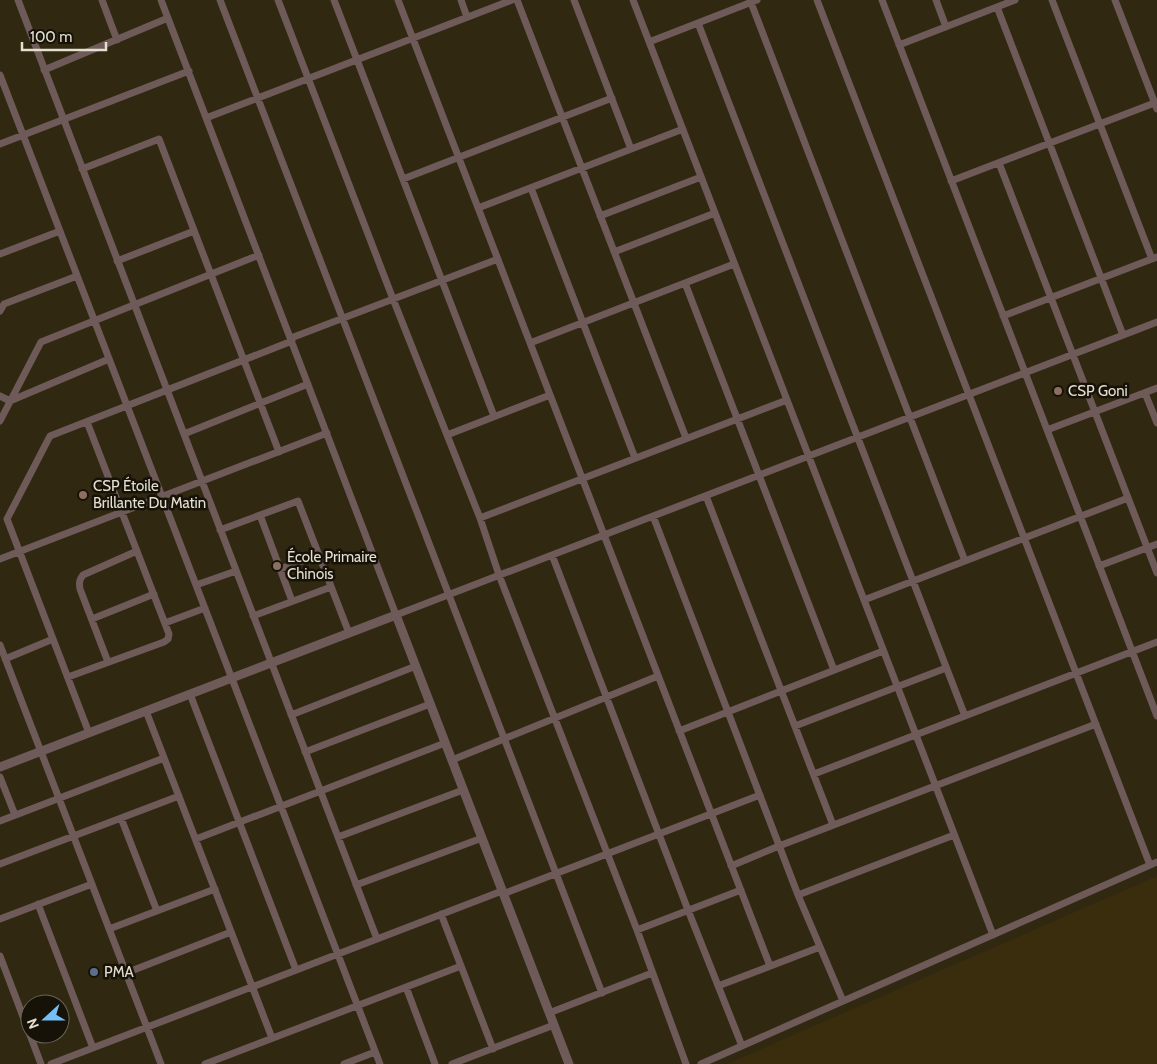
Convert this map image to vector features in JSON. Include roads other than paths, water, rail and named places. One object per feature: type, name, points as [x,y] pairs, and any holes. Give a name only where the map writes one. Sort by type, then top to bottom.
[{"type":"street","points":[[18,0],[377,939]]},
{"type":"street","points":[[102,0],[117,40]]},
{"type":"street","points":[[162,0],[569,1064]]},
{"type":"street","points":[[220,0],[602,993]]},
{"type":"street","points":[[278,0],[480,518],[499,575],[608,854],[686,1064]]},
{"type":"street","points":[[334,0],[494,416]]},
{"type":"street","points":[[398,0],[770,966]]},
{"type":"street","points":[[461,0],[467,17]]},
{"type":"street","points":[[206,118],[512,0]]},
{"type":"street","points":[[517,0],[686,438]]},
{"type":"street","points":[[574,0],[631,149]]},
{"type":"street","points":[[633,0],[992,935]]},
{"type":"street","points":[[701,1064],[1154,864],[1076,673],[817,0]]},
{"type":"street","points":[[882,0],[1132,652],[1154,702],[1157,716]]},
{"type":"street","points":[[936,0],[946,26]]},
{"type":"street","points":[[899,45],[1015,0]]},
{"type":"street","points":[[1003,316],[1154,258],[1052,0]]},
{"type":"street","points":[[951,181],[1100,124],[1156,105],[1115,0]]},
{"type":"street","points":[[649,42],[752,1],[965,561]]},
{"type":"street","points":[[997,7],[1123,335]]},
{"type":"street","points":[[44,70],[168,18]]},
{"type":"street","points":[[698,23],[964,716]]},
{"type":"street","points":[[0,144],[189,72]]},
{"type":"street","points":[[0,75],[380,1064]]},
{"type":"street","points":[[403,178],[612,98]]},
{"type":"street","points":[[478,208],[683,129]]},
{"type":"street","points":[[82,169],[159,140],[279,452]]},
{"type":"street","points":[[999,163],[1157,573]]},
{"type":"street","points":[[600,216],[701,177]]},
{"type":"street","points":[[531,188],[635,458]]},
{"type":"street","points":[[614,252],[715,213]]},
{"type":"street","points":[[0,254],[60,231]]},
{"type":"street","points":[[117,261],[194,231]]},
{"type":"street","points":[[0,421],[41,342],[259,255]]},
{"type":"street","points":[[89,733],[8,519],[50,436],[244,361],[343,318],[498,259]]},
{"type":"street","points":[[530,343],[734,264]]},
{"type":"street","points":[[0,311],[4,304],[77,276]]},
{"type":"street","points":[[685,283],[834,670]]},
{"type":"street","points":[[0,767],[1157,322]]},
{"type":"street","points":[[0,396],[10,401],[109,359]]},
{"type":"street","points":[[184,434],[308,384]]},
{"type":"street","points":[[1047,430],[1157,388]]},
{"type":"street","points":[[1145,393],[1157,423]]},
{"type":"street","points":[[447,435],[550,395]]},
{"type":"street","points":[[480,518],[786,400]]},
{"type":"street","points":[[68,677],[168,640],[169,634],[87,422]]},
{"type":"street","points":[[0,559],[327,433]]},
{"type":"street","points":[[706,496],[833,825]]},
{"type":"street","points":[[864,600],[1128,498]]},
{"type":"street","points":[[220,530],[298,501],[349,633]]},
{"type":"street","points":[[260,515],[292,601]]},
{"type":"street","points":[[653,516],[798,895],[843,1001]]},
{"type":"street","points":[[1099,566],[1157,544]]},
{"type":"street","points":[[108,662],[80,589],[80,579],[83,575],[137,551]]},
{"type":"street","points":[[280,569],[319,555]]},
{"type":"street","points":[[552,555],[742,1046]]},
{"type":"street","points":[[196,585],[236,570]]},
{"type":"street","points":[[253,616],[331,587]]},
{"type":"street","points":[[92,619],[154,594]]},
{"type":"street","points":[[165,623],[205,608]]},
{"type":"street","points":[[5,660],[53,639]]},
{"type":"street","points":[[814,774],[1157,642]]},
{"type":"street","points":[[0,645],[161,1064]]},
{"type":"street","points":[[679,731],[883,651]]},
{"type":"street","points":[[291,715],[416,666]]},
{"type":"street","points":[[795,726],[946,668]]},
{"type":"street","points":[[452,760],[658,676]]},
{"type":"street","points":[[190,694],[296,970]]},
{"type":"street","points":[[305,752],[430,704]]},
{"type":"street","points":[[146,711],[272,1038]]},
{"type":"street","points":[[732,866],[779,846],[1096,724]]},
{"type":"street","points":[[196,839],[445,743]]},
{"type":"street","points":[[0,821],[164,758]]},
{"type":"street","points":[[0,777],[15,815]]},
{"type":"street","points":[[338,837],[464,790]]},
{"type":"street","points":[[51,1064],[440,914],[556,874],[760,795]]},
{"type":"street","points":[[0,864],[179,796]]},
{"type":"street","points":[[122,818],[157,911]]},
{"type":"street","points":[[798,895],[954,835]]},
{"type":"street","points":[[356,885],[482,838]]},
{"type":"street","points":[[0,919],[92,884]]},
{"type":"street","points":[[109,930],[215,889]]},
{"type":"street","points":[[637,930],[740,890]]},
{"type":"street","points":[[38,904],[93,1048]]},
{"type":"street","points":[[440,914],[493,1049]]},
{"type":"street","points":[[126,973],[231,932]]},
{"type":"street","points":[[718,986],[820,946]]},
{"type":"street","points":[[0,956],[3,972],[41,1064]]},
{"type":"street","points":[[205,1064],[216,1062],[272,1038],[461,966]]},
{"type":"street","points":[[549,1013],[652,973]]},
{"type":"street","points":[[406,987],[435,1064]]},
{"type":"street","points":[[452,1064],[554,1025]]},
{"type":"street","points":[[344,1064],[375,1052]]},
{"type":"place","name":"CSP Goni","points":[[1058,391]]},
{"type":"place","name":"CSP Étoile Brillante Du Matin","points":[[83,495]]},
{"type":"place","name":"École Primaire Chinois","points":[[277,566]]},
{"type":"place","name":"PMA","points":[[94,972]]}]
